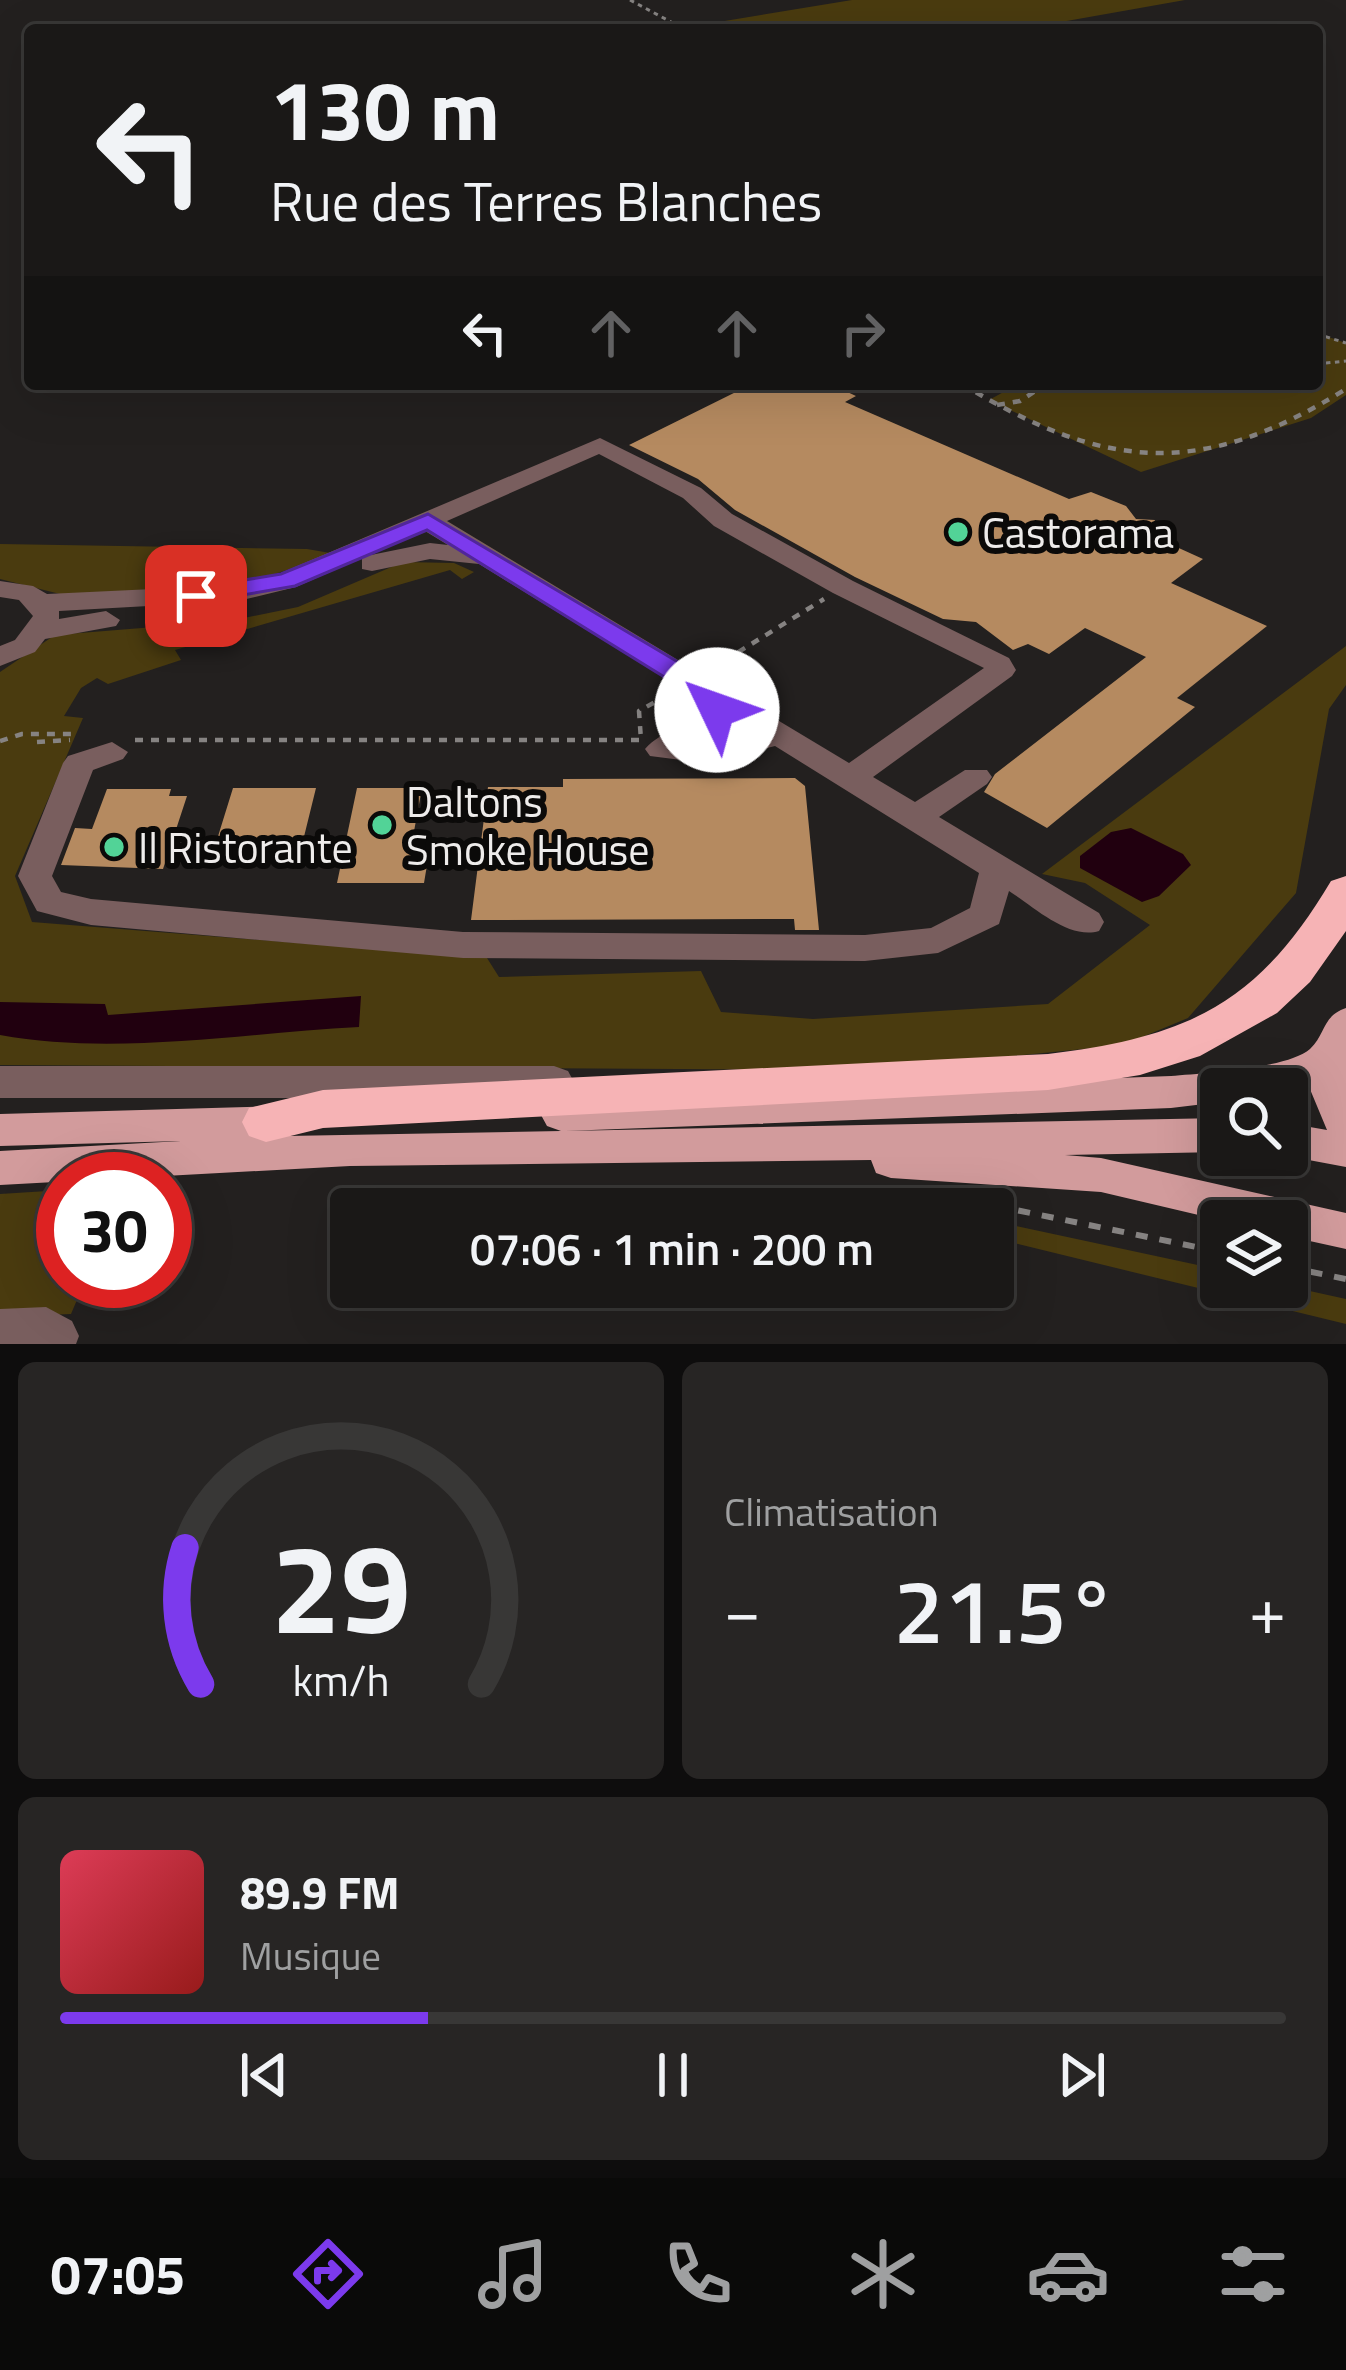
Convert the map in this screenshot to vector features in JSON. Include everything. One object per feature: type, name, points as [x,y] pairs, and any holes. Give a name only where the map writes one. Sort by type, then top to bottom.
[{"type":"highway","points":[[266,1122],[323,1109],[1048,1072],[1145,1060],[1201,1040],[1251,1006],[1300,962],[1335,917],[1346,891]]},
{"type":"main road","points":[[1346,1023],[1332,1036],[1324,1059],[1325,1083],[1346,1126]]},
{"type":"main road","points":[[0,1130],[1171,1091],[1266,1081],[1324,1059]]},
{"type":"main road","points":[[0,1168],[350,1149],[718,1147],[1200,1136]]},
{"type":"main road","points":[[1308,1144],[1346,1150]]},
{"type":"main road","points":[[718,1147],[803,1160],[944,1161],[1101,1174],[1346,1231]]},
{"type":"street","points":[[0,657],[42,617],[238,593],[286,581],[433,524],[600,445],[692,493],[723,520],[843,587],[991,658],[1000,670],[850,778]]},
{"type":"street","points":[[433,524],[1086,922]]},
{"type":"street","points":[[369,564],[433,524]]},
{"type":"street","points":[[42,617],[75,622],[276,601],[369,564],[430,551],[485,556]]},
{"type":"street","points":[[0,589],[29,593],[42,617]]},
{"type":"street","points":[[704,689],[717,710],[705,724],[661,749],[755,745],[777,733]]},
{"type":"street","points":[[107,744],[79,763],[35,876],[49,902],[91,912],[463,945],[865,948],[938,940],[986,916],[997,868]]},
{"type":"street","points":[[916,817],[976,776]]},
{"type":"street","points":[[0,1082],[529,1081],[596,1084],[637,1093]]},
{"type":"street","points":[[0,1328],[46,1327],[56,1336],[53,1344]]},
{"type":"path","points":[[630,0],[675,24]]},
{"type":"path","points":[[972,390],[1060,432],[1143,456],[1178,455],[1317,409],[1346,389]]},
{"type":"path","points":[[997,406],[1036,390]]},
{"type":"path","points":[[37,742],[641,740],[639,711],[704,689],[843,587]]},
{"type":"path","points":[[0,741],[22,734],[77,734],[75,740]]},
{"type":"path","points":[[1014,1210],[1200,1248]]},
{"type":"path","points":[[1308,1271],[1346,1279]]},
{"type":"shaded area","points":[[852,0],[1185,0],[1050,24],[706,24]]},
{"type":"shaded area","points":[[1323,335],[1346,343],[1346,395],[1311,418],[1141,472],[989,400],[1007,390],[1323,390]]},
{"type":"shaded area","points":[[0,544],[307,549],[336,554],[229,589],[64,595],[0,579]]},
{"type":"shaded area","points":[[403,562],[454,563],[474,572],[462,579],[450,570],[175,650],[181,660],[108,684],[97,678],[81,688],[64,716],[83,718],[15,876],[32,922],[487,958],[499,977],[701,971],[721,1012],[813,1019],[1048,1004],[1150,925],[1085,883],[1042,874],[1346,646],[1346,685],[1329,709],[1296,893],[1188,1018],[1123,1045],[873,1070],[0,1065],[0,672],[55,635],[229,621],[298,607]]},
{"type":"shaded area","points":[[1131,828],[1183,854],[1191,865],[1159,896],[1142,902],[1080,868],[1080,856],[1111,832]]},
{"type":"shaded area","points":[[361,996],[359,1027],[133,1043],[0,1035],[0,1002],[105,1004],[108,1015]]},
{"type":"shaded area","points":[[36,1192],[36,1308],[74,1308],[71,1314],[0,1317],[0,1194]]},
{"type":"shaded area","points":[[1014,1226],[1200,1265],[1200,1288],[1014,1243]]},
{"type":"shaded area","points":[[1308,1291],[1346,1299],[1346,1324],[1280,1308],[1308,1308]]},
{"type":"building","name":"Castorama","points":[[740,390],[843,390],[856,396],[845,402],[1069,499],[1091,492],[1126,506],[1136,519],[1155,520],[1148,534],[1203,559],[1171,583],[1267,626],[1177,698],[1195,707],[1047,828],[984,792],[995,774],[1146,657],[1085,628],[1049,654],[1028,644],[1013,650],[976,622],[943,619],[855,577],[735,510],[698,479],[629,445]]},
{"type":"building","points":[[795,778],[805,786],[819,930],[795,930],[794,919],[471,920],[488,787],[563,787],[563,779]]},
{"type":"building","points":[[233,788],[316,788],[298,861],[220,862],[224,846],[215,846]]},
{"type":"building","name":"Daltons Smoke House","points":[[357,788],[422,788],[410,853],[429,853],[424,883],[337,883]]},
{"type":"building","name":"Il Ristorante","points":[[107,789],[171,789],[169,796],[187,796],[163,869],[61,865],[75,828],[92,829]]},
{"type":"place","name":"Castorama","points":[[958,532]]},
{"type":"place","name":"Daltons Smoke House","points":[[382,825]]},
{"type":"place","name":"Il Ristorante","points":[[114,847]]},
{"type":"route","points":[[196,596],[238,593],[286,581],[428,521],[717,697],[717,710]]}]
